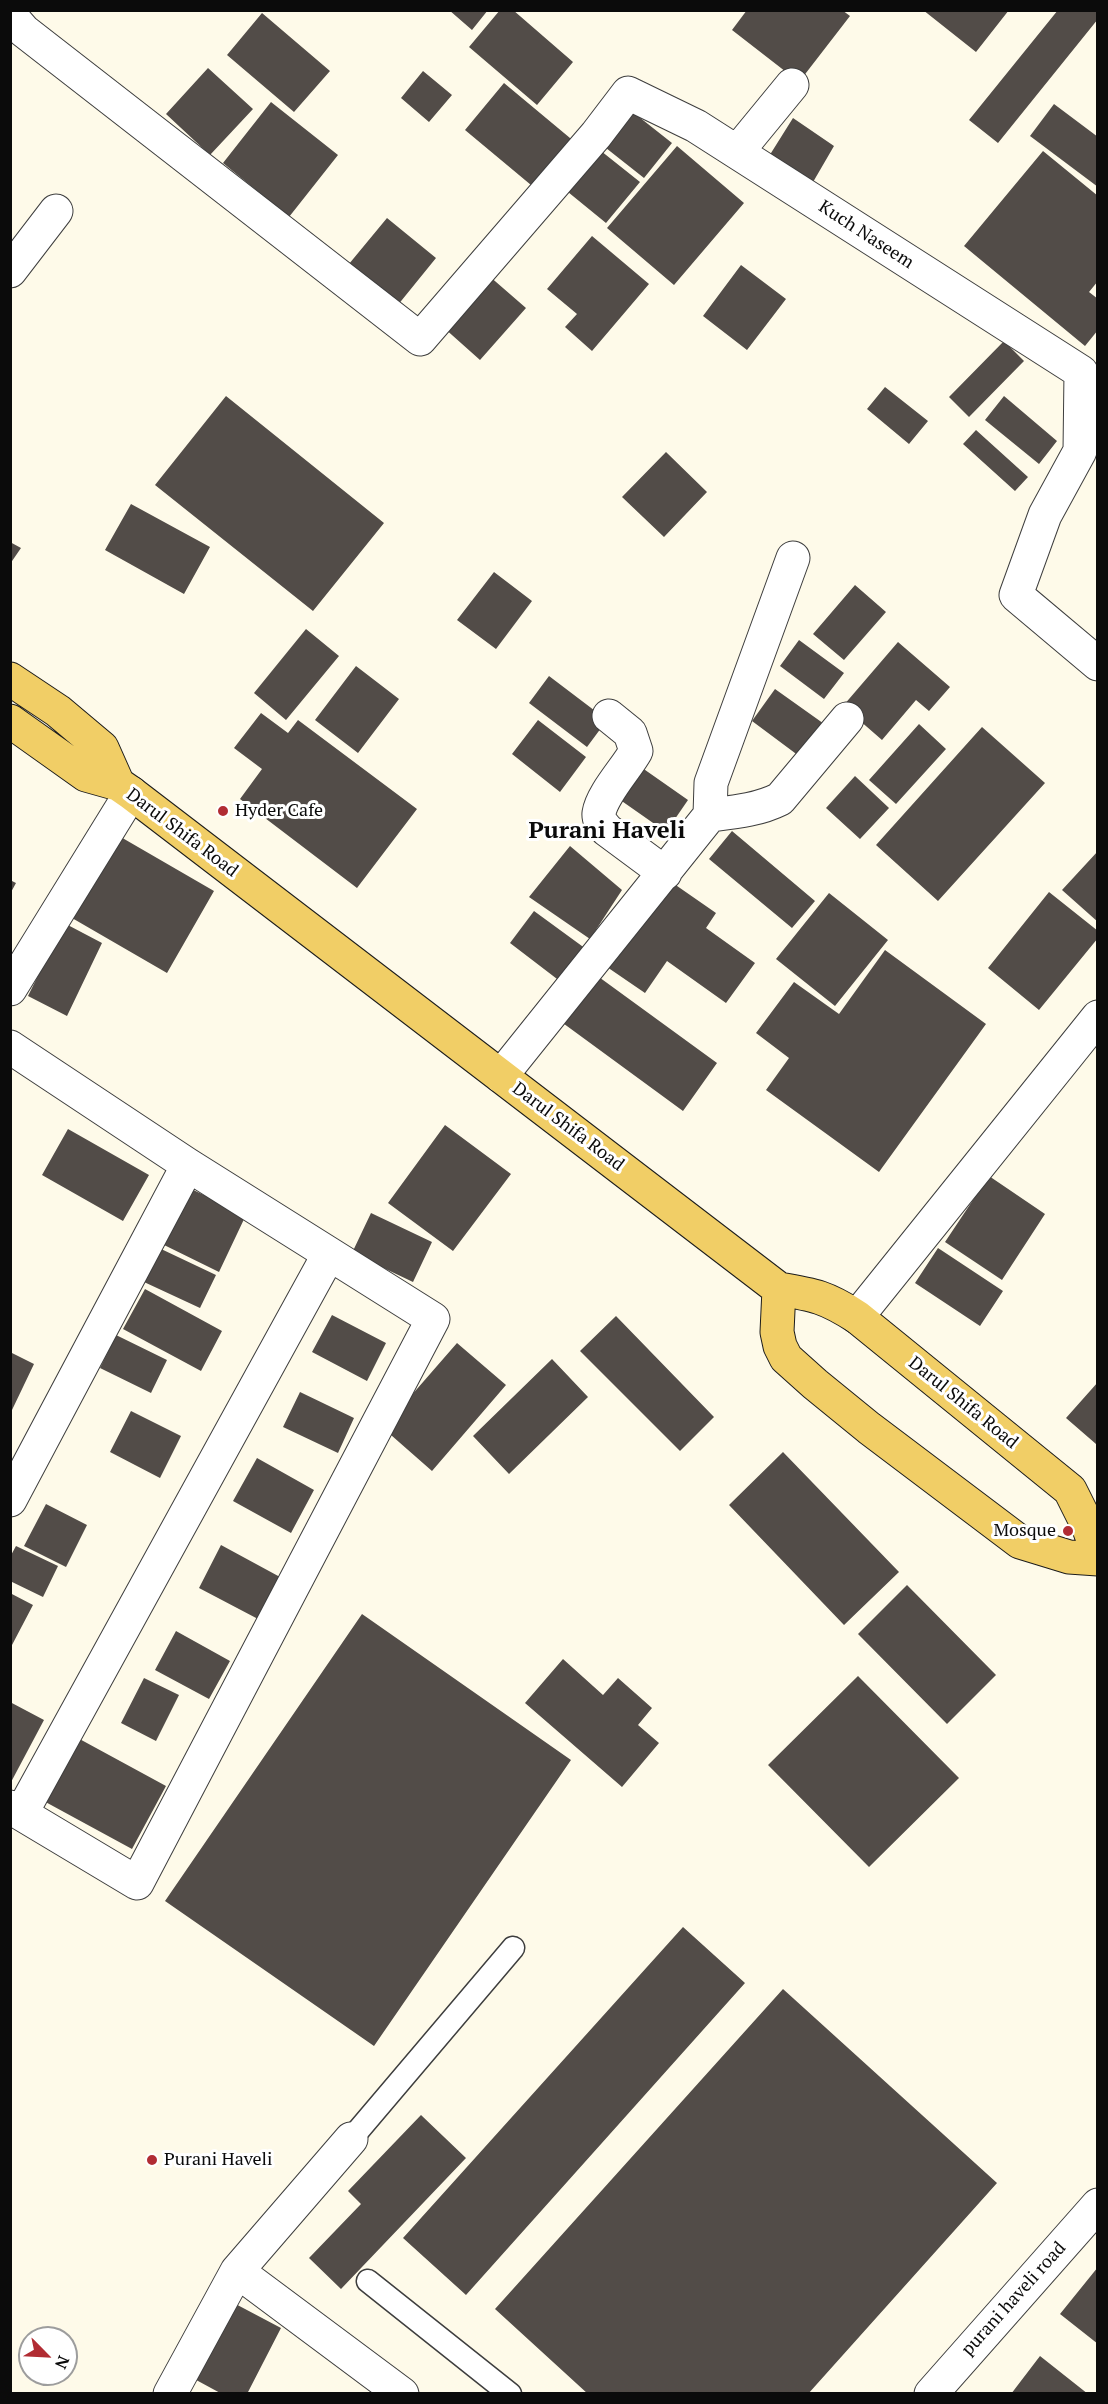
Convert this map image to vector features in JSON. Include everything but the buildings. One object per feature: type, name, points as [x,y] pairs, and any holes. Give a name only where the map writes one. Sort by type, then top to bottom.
[{"type":"main road","points":[[10,679],[58,711],[102,748],[124,789]]},
{"type":"main road","name":"Darul Shifa Road","points":[[10,721],[86,776],[124,789],[779,1289],[820,1296],[857,1317],[1070,1490],[1088,1526],[1098,1553]]},
{"type":"main road","points":[[779,1289],[777,1332],[780,1346],[786,1358],[815,1384],[869,1428],[1020,1542],[1068,1557],[1098,1559]]},
{"type":"street","name":"Kuch Naseem","points":[[10,15],[24,31],[420,339],[596,135],[628,93],[696,126],[1081,372],[1080,451],[1045,515],[1016,595],[1098,664]]},
{"type":"street","points":[[737,152],[792,85]]},
{"type":"street","points":[[10,271],[56,211]]},
{"type":"street","points":[[501,1076],[710,815],[711,783],[792,558]]},
{"type":"street","points":[[609,716],[630,733],[636,751],[605,798],[599,814],[600,822],[607,830],[665,873]]},
{"type":"street","points":[[710,815],[749,810],[766,806],[780,799],[847,719]]},
{"type":"street","points":[[10,989],[124,789]]},
{"type":"street","points":[[857,1317],[1098,1017]]},
{"type":"street","points":[[10,1047],[188,1165],[433,1319],[137,1883],[16,1809],[329,1254]]},
{"type":"street","points":[[10,1500],[188,1165]]},
{"type":"street","points":[[170,2394],[237,2271],[351,2139]]},
{"type":"street","name":"purani haveli road","points":[[931,2394],[1098,2205]]},
{"type":"street","points":[[237,2271],[402,2394]]},
{"type":"lane","points":[[351,2139],[513,1948]]},
{"type":"lane","points":[[368,2281],[510,2394]]},
{"type":"place","name":"Hyder Cafe","points":[[223,811]]},
{"type":"place","name":"Mosque","points":[[1068,1531]]},
{"type":"place","name":"Purani Haveli","points":[[152,2160]]},
{"type":"district","name":"Purani Haveli","points":[[607,831]]}]
